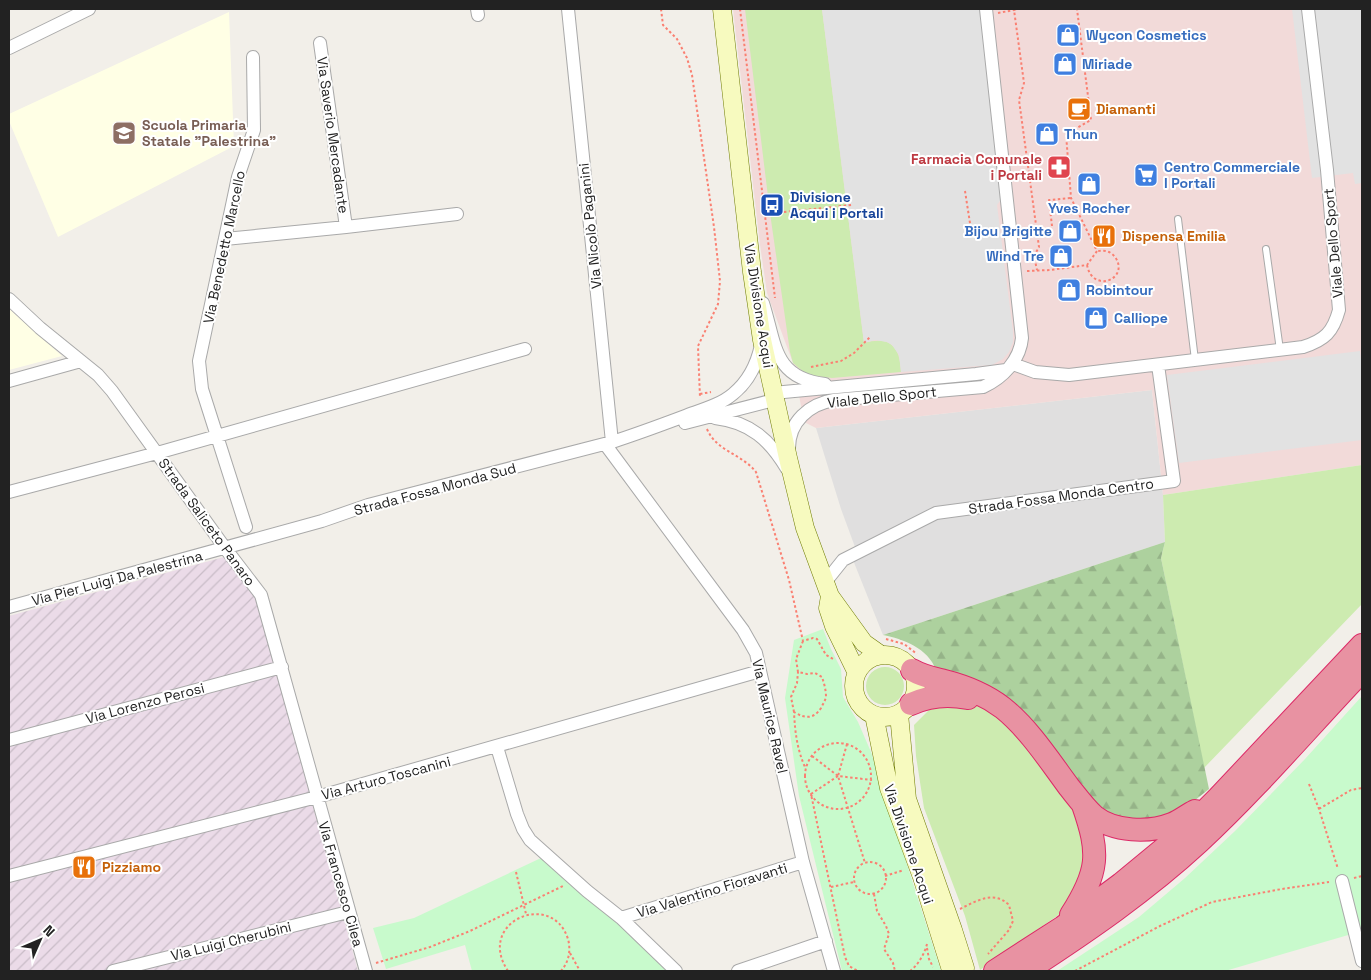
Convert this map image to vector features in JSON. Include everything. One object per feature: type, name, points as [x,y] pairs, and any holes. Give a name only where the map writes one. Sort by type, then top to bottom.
[{"type":"highway","points":[[989,965],[1063,927],[1122,884],[1184,832],[1362,645]]},
{"type":"highway","points":[[1026,971],[1136,896],[1199,842],[1362,672]]},
{"type":"highway","points":[[920,674],[964,687],[994,701],[1030,736],[1082,803],[1095,816],[1108,823],[1127,828],[1161,828],[1172,824],[1218,798]]},
{"type":"highway","points":[[905,709],[927,698],[944,695],[994,701]]},
{"type":"highway","points":[[1063,927],[1090,883],[1095,858],[1093,836],[1082,803]]},
{"type":"main road","name":"Via Divisione Acqui","points":[[722,9],[752,272],[762,340],[788,458],[813,553],[828,590],[864,643],[880,647]]},
{"type":"main road","name":"Via Divisione Acqui","points":[[828,590],[828,608],[831,617],[841,644],[853,662],[856,673]]},
{"type":"main road","points":[[880,647],[892,656],[899,658],[920,674],[914,697],[905,709],[884,718],[874,716],[866,711],[856,698],[854,684],[856,673],[880,647]]},
{"type":"main road","name":"Via Divisione Acqui","points":[[905,709],[907,799],[954,930],[951,970]]},
{"type":"main road","name":"Via Divisione Acqui","points":[[874,716],[889,788],[922,877],[951,970]]},
{"type":"street","points":[[9,48],[89,9]]},
{"type":"street","name":"Via Nicolò Paganini","points":[[568,9],[609,443]]},
{"type":"street","name":"Viale Dello Sport","points":[[788,458],[789,442],[797,420],[817,404],[834,400],[983,387],[996,379],[1020,353],[1022,338],[986,9]]},
{"type":"street","name":"Viale Dello Sport","points":[[774,397],[845,386],[976,374],[1009,367],[1035,372],[1069,375],[1303,348],[1317,343],[1327,336],[1335,324],[1339,310],[1327,170],[1308,9]]},
{"type":"street","name":"Via Saverio Mercadante","points":[[320,43],[346,227]]},
{"type":"street","name":"Via Benedetto Marcello","points":[[246,527],[202,389],[199,361],[238,177],[254,130],[253,57]]},
{"type":"street","name":"Via Saverio Mercadante","points":[[225,238],[346,227],[457,214]]},
{"type":"street","name":"Viale Dello Sport","points":[[752,272],[782,364],[793,373],[811,382],[845,386]]},
{"type":"street","name":"Strada Saliceto Panaro","points":[[9,299],[40,328],[98,375],[112,391],[261,595],[317,797]]},
{"type":"street","name":"Strada Fossa Monda Sud","points":[[705,415],[733,394],[745,382],[753,371],[762,340]]},
{"type":"street","points":[[9,492],[157,453],[525,349]]},
{"type":"street","points":[[9,381],[81,361]]},
{"type":"street","name":"Strada Fossa Monda Centro","points":[[828,590],[827,580],[842,560],[936,513],[1174,481],[1158,365]]},
{"type":"street","name":"Strada Fossa Monda Sud","points":[[225,548],[322,521],[368,505],[609,443],[774,397]]},
{"type":"street","points":[[705,415],[739,424],[763,437],[778,454],[795,486]]},
{"type":"street","name":"Via Maurice Ravel","points":[[609,443],[749,640],[756,653],[803,862],[834,971]]},
{"type":"street","name":"Via Pier Luigi Da Palestrina","points":[[9,607],[225,548]]},
{"type":"street","points":[[813,553],[828,559],[842,560]]},
{"type":"street","name":"Via Lorenzo Perosi","points":[[9,740],[282,667]]},
{"type":"street","name":"Via Arturo Toscanini","points":[[9,876],[317,797],[760,671]]},
{"type":"street","points":[[497,747],[523,829],[530,840],[573,879],[621,918],[676,971]]},
{"type":"street","name":"Via Francesco Cilea","points":[[317,797],[365,969]]},
{"type":"street","name":"Via Valentino Fioravanti","points":[[621,918],[803,862]]},
{"type":"street","points":[[1342,881],[1362,961]]},
{"type":"street","name":"Via Luigi Cherubini","points":[[113,971],[348,912]]},
{"type":"street","points":[[738,971],[826,942]]},
{"type":"lane","points":[[1178,219],[1195,360]]},
{"type":"lane","points":[[1266,249],[1280,350]]},
{"type":"path","points":[[660,9],[663,25],[677,39],[687,58],[692,76],[717,249],[720,281],[718,304],[698,346],[700,394],[708,432],[720,446],[750,464],[756,472],[789,580],[803,641],[796,659],[798,683],[792,697],[798,752],[806,768]]},
{"type":"path","points":[[740,9],[764,214],[852,205]]},
{"type":"path","points":[[1014,9],[1024,83],[1019,100],[1039,247],[1034,256],[1037,270]]},
{"type":"path","points":[[1077,9],[1091,120],[1066,134],[1071,198],[1097,251]]},
{"type":"path","points":[[964,191],[972,236]]},
{"type":"path","points":[[1052,226],[1049,200],[1071,198]]},
{"type":"path","points":[[1015,272],[1087,265],[1097,251]]},
{"type":"path","points":[[1087,265],[1090,275],[1098,281],[1108,281],[1116,275],[1119,266],[1115,256],[1107,251],[1097,251]]},
{"type":"path","points":[[805,369],[841,361],[854,353],[871,336]]},
{"type":"path","points":[[700,394],[716,392]]},
{"type":"path","points":[[803,641],[813,638],[817,640],[826,655],[836,661]]},
{"type":"path","points":[[880,647],[889,639],[904,644],[926,662],[928,668],[920,674]]},
{"type":"path","points":[[794,712],[802,717],[810,718],[816,714],[826,699],[825,685],[822,677],[814,673],[798,672]]},
{"type":"path","points":[[858,971],[849,966],[845,957],[831,887],[805,777],[806,768],[812,756],[821,747],[830,744],[847,744],[863,754],[868,761],[875,788]]},
{"type":"path","points":[[847,744],[838,776],[865,863]]},
{"type":"path","points":[[812,756],[838,776],[871,778]]},
{"type":"path","points":[[810,794],[838,776]]},
{"type":"path","points":[[810,794],[815,800],[828,808],[847,808],[857,804],[863,798],[871,778]]},
{"type":"path","points":[[1309,784],[1342,881]]},
{"type":"path","points":[[1319,809],[1350,790],[1362,788]]},
{"type":"path","points":[[872,862],[878,865],[886,876],[883,887],[874,894],[866,894],[858,889],[854,882],[856,870],[865,863],[872,862]]},
{"type":"path","points":[[886,876],[905,869]]},
{"type":"path","points":[[516,872],[526,915]]},
{"type":"path","points":[[1075,971],[1160,926],[1212,902],[1282,889],[1342,881],[1362,876]]},
{"type":"path","points":[[365,969],[470,931],[566,885],[573,879]]},
{"type":"path","points":[[831,887],[854,882]]},
{"type":"path","points":[[874,894],[877,911],[889,934],[884,948],[893,963],[895,971]]},
{"type":"path","points":[[956,912],[979,900],[991,897],[999,898],[1009,905],[1013,921],[989,965]]},
{"type":"path","points":[[508,971],[501,958],[500,942],[506,928],[512,922],[526,915],[540,914],[554,920],[564,930],[570,952],[580,971]]},
{"type":"path","points":[[927,939],[929,959],[951,970]]},
{"type":"path","points":[[910,971],[924,954],[927,945]]},
{"type":"path","points":[[561,971],[568,960],[570,952]]},
{"type":"shaded area","points":[[733,9],[1362,9],[1362,465],[1163,495],[1152,390],[816,428],[804,422],[793,363],[767,293]]},
{"type":"shaded area","points":[[822,9],[980,9],[1002,198],[997,205],[1013,332],[1013,342],[1009,352],[1003,359],[992,365],[901,372],[899,355],[892,345],[875,340],[864,343]]},
{"type":"shaded area","points":[[1292,9],[1362,9],[1362,183],[1355,184],[1353,173],[1312,178]]},
{"type":"shaded area","name":"Scuola Primaria Statale \"Palestrina\"","points":[[229,12],[234,146],[58,237],[9,121],[9,114]]},
{"type":"shaded area","points":[[9,309],[62,356],[9,370]]},
{"type":"shaded area","points":[[1360,351],[1362,370],[1362,440],[1179,463],[1167,375]]},
{"type":"shaded area","points":[[1152,390],[1163,495],[1165,542],[883,635],[849,550],[855,547],[816,428]]},
{"type":"shaded area","points":[[224,557],[256,598],[358,971],[9,971],[9,616]]},
{"type":"green space","points":[[745,9],[822,9],[864,343],[881,341],[892,345],[898,356],[901,372],[832,378],[807,375],[793,363],[770,213]]},
{"type":"green space","points":[[1362,465],[1362,604],[1204,768],[1161,558],[1165,542],[1163,495]]},
{"type":"green space","points":[[1165,542],[1161,558],[1209,789],[1174,817],[1127,822],[1106,813],[1091,800],[1024,715],[995,689],[972,679],[936,670],[932,662],[921,650],[899,639],[883,635]]},
{"type":"green space","points":[[823,629],[841,669],[843,697],[858,722],[871,752],[941,971],[842,971],[799,796],[785,698],[794,640]]},
{"type":"green space","points":[[885,667],[898,673],[904,686],[898,699],[885,705],[872,699],[866,686],[872,673]]},
{"type":"green space","points":[[1362,696],[1362,931],[1225,971],[1057,971],[1139,917],[1185,878],[1235,831],[1305,759]]},
{"type":"green space","points":[[962,701],[993,709],[1075,803],[1090,847],[1067,909],[980,970],[965,916],[924,808],[916,756],[914,725],[932,707]]},
{"type":"green space","points":[[541,858],[617,923],[668,971],[472,971],[465,945],[386,969],[373,928],[414,918]]},
{"type":"place","name":"Wycon Cosmetics","points":[[1068,35]]},
{"type":"place","name":"Miriade","points":[[1065,64]]},
{"type":"place","name":"Diamanti","points":[[1079,109]]},
{"type":"place","name":"Scuola Primaria Statale \"Palestrina\"","points":[[124,133]]},
{"type":"place","name":"Thun","points":[[1047,134]]},
{"type":"place","name":"Farmacia Comunale i Portali","points":[[1059,167]]},
{"type":"place","name":"Centro Commerciale I Portali","points":[[1146,175]]},
{"type":"place","name":"Yves Rocher","points":[[1089,184]]},
{"type":"place","name":"Divisione Acqui i Portali","points":[[772,205]]},
{"type":"place","name":"Bijou Brigitte","points":[[1070,231]]},
{"type":"place","name":"Dispensa Emilia","points":[[1104,236]]},
{"type":"place","name":"Wind Tre","points":[[1061,256]]},
{"type":"place","name":"Robintour","points":[[1069,290]]},
{"type":"place","name":"Calliope","points":[[1096,318]]},
{"type":"place","name":"Pizziamo","points":[[84,867]]}]
